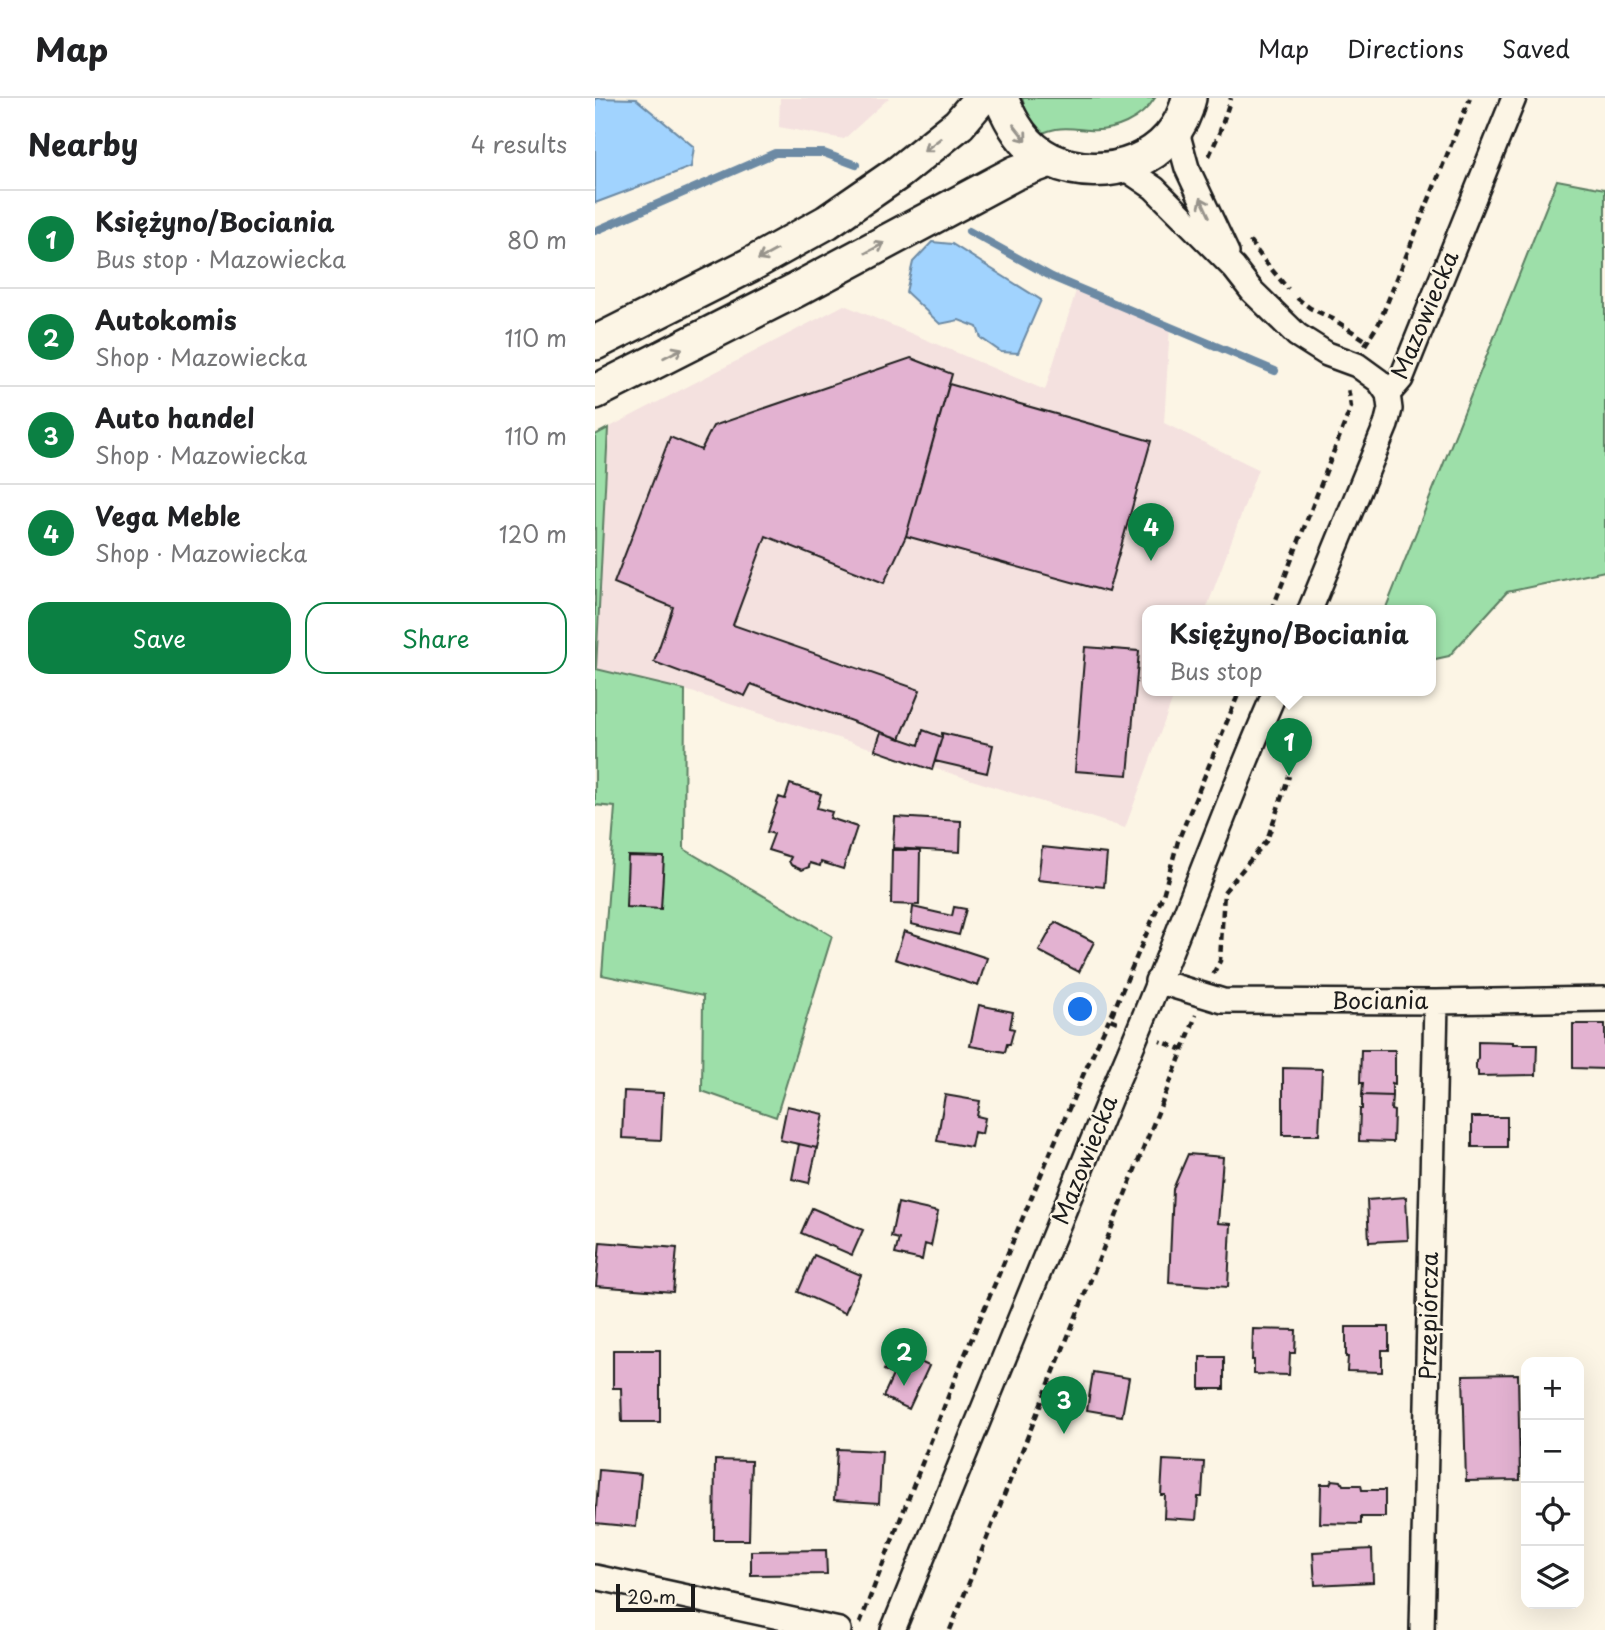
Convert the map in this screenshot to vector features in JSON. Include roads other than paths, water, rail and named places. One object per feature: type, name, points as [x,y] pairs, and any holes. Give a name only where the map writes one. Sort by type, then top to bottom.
[{"type":"main road","points":[[595,343],[750,265],[827,222],[898,173],[959,124],[981,98]]},
{"type":"main road","points":[[1001,98],[1008,117],[1033,149],[1050,160],[1086,171],[1123,167],[1139,161],[1153,152],[1183,113]]},
{"type":"main road","points":[[595,392],[796,290],[1014,173],[1050,160]]},
{"type":"street","name":"Mazowiecka","points":[[1312,605],[1387,425],[1390,409],[1388,394],[1401,379],[1514,98]]},
{"type":"street","points":[[1183,113],[1187,168],[1234,268]]},
{"type":"street","points":[[1123,167],[1154,188],[1297,335],[1327,354],[1357,365],[1379,380],[1388,394]]},
{"type":"street","name":"Mazowiecka","points":[[893,1630],[1138,1032],[1247,755],[1273,696]]},
{"type":"street","name":"Bociania","points":[[1157,981],[1223,1001],[1436,1002],[1605,999]]},
{"type":"street","name":"Przepiórcza","points":[[1422,1630],[1436,1002]]},
{"type":"street","points":[[595,1577],[839,1630]]},
{"type":"water","points":[[597,98],[636,99],[694,147],[691,167],[595,203]]},
{"type":"water","points":[[932,242],[952,244],[1041,300],[1018,353],[1001,352],[981,338],[977,327],[959,320],[940,324],[906,292],[913,262]]},
{"type":"waterway","points":[[595,231],[775,153],[824,153],[856,165]]},
{"type":"waterway","points":[[969,231],[1052,277],[1275,371]]},
{"type":"place","name":"Vega Meble","points":[[1151,561]]},
{"type":"place","name":"Księżyno/Bociania","points":[[1289,776]]},
{"type":"place","name":"Autokomis","points":[[904,1386]]},
{"type":"place","name":"Auto handel","points":[[1064,1434]]}]
